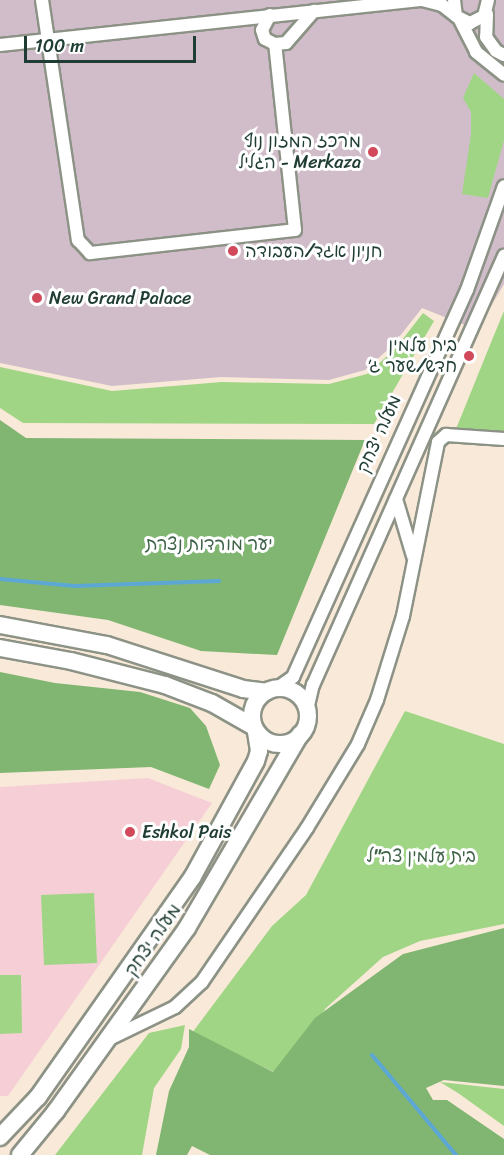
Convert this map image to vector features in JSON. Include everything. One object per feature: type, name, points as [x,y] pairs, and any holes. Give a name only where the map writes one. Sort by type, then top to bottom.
[{"type":"main road","points":[[0,625],[107,645],[243,689],[292,691],[307,710],[300,735],[277,744],[219,706],[165,685],[64,659],[0,648]]},
{"type":"main road","points":[[255,729],[252,711],[271,690]]},
{"type":"main road","name":"מעלה יצחק","points":[[0,1137],[38,1098],[192,878],[256,761],[259,750],[255,729]]},
{"type":"main road","name":"מעלה יצחק","points":[[20,1155],[187,928],[300,735]]},
{"type":"street","points":[[42,0],[46,39],[78,240],[90,253],[104,254],[295,230],[274,44]]},
{"type":"street","points":[[0,45],[422,0],[441,5],[458,17],[476,22],[487,6]]},
{"type":"street","points":[[454,0],[458,17],[476,52],[504,75]]},
{"type":"street","points":[[487,6],[488,39],[504,55]]},
{"type":"street","points":[[270,15],[262,30],[266,39],[274,44],[286,43],[314,10]]},
{"type":"street","points":[[488,39],[504,44]]},
{"type":"street","name":"מעלה יצחק","points":[[271,690],[293,677],[467,290],[504,186]]},
{"type":"street","points":[[307,710],[313,685],[504,255]]},
{"type":"street","points":[[478,317],[504,276]]},
{"type":"street","points":[[106,1041],[190,996],[275,876],[358,744],[390,662],[414,566],[431,461],[438,442],[446,435],[504,439]]},
{"type":"street","points":[[396,500],[410,537],[414,566]]},
{"type":"shaded area","points":[[0,0],[504,0],[504,284],[477,330],[422,308],[392,346],[365,370],[329,380],[221,377],[112,386],[0,363]]},
{"type":"shaded area","points":[[148,778],[212,803],[8,1096],[0,1096],[0,787]]},
{"type":"green space","points":[[474,73],[504,99],[504,140],[488,198],[462,194],[471,134],[471,112],[463,98]]},
{"type":"green space","points":[[504,311],[504,433],[456,429],[492,340]]},
{"type":"green space","points":[[423,313],[434,321],[374,424],[23,423],[0,408],[0,367],[112,391],[222,382],[329,384],[367,374],[395,349]]},
{"type":"green space","name":"יער מורדות נצרת","points":[[0,420],[26,438],[365,440],[277,655],[201,651],[108,620],[0,605]]},
{"type":"green space","points":[[0,672],[55,683],[140,692],[190,708],[206,726],[220,765],[209,789],[151,767],[0,773]]},
{"type":"green space","name":"בית עלמין צה\"ל","points":[[405,711],[504,744],[504,924],[420,941],[383,957],[326,1008],[278,1074],[192,1033],[272,926],[306,895]]},
{"type":"green space","points":[[94,893],[97,963],[44,965],[41,895]]},
{"type":"green space","points":[[504,928],[504,1086],[444,1080],[426,1088],[433,1100],[447,1100],[504,1139],[504,1155],[210,1155],[192,1146],[187,1155],[156,1155],[169,1091],[189,1047],[189,1029],[273,1072],[315,1018],[403,954]]},
{"type":"green space","points":[[0,975],[21,975],[22,1033],[0,1034]]},
{"type":"green space","points":[[185,1025],[181,1049],[154,1088],[142,1155],[55,1155],[149,1033]]},
{"type":"green space","points":[[440,1082],[504,1089],[504,1126],[458,1093]]},
{"type":"waterway","points":[[0,579],[75,586],[219,581]]},
{"type":"waterway","points":[[372,1055],[456,1155]]},
{"type":"place","name":"מרכז המזון נוף הגליל - Merkaza","points":[[373,152]]},
{"type":"place","name":"חניון אגד/העבודה","points":[[233,251]]},
{"type":"place","name":"New Grand Palace","points":[[37,298]]},
{"type":"place","name":"בית עלמין חדש/שער ג׳","points":[[469,356]]},
{"type":"place","name":"Eshkol Pais","points":[[130,832]]}]
